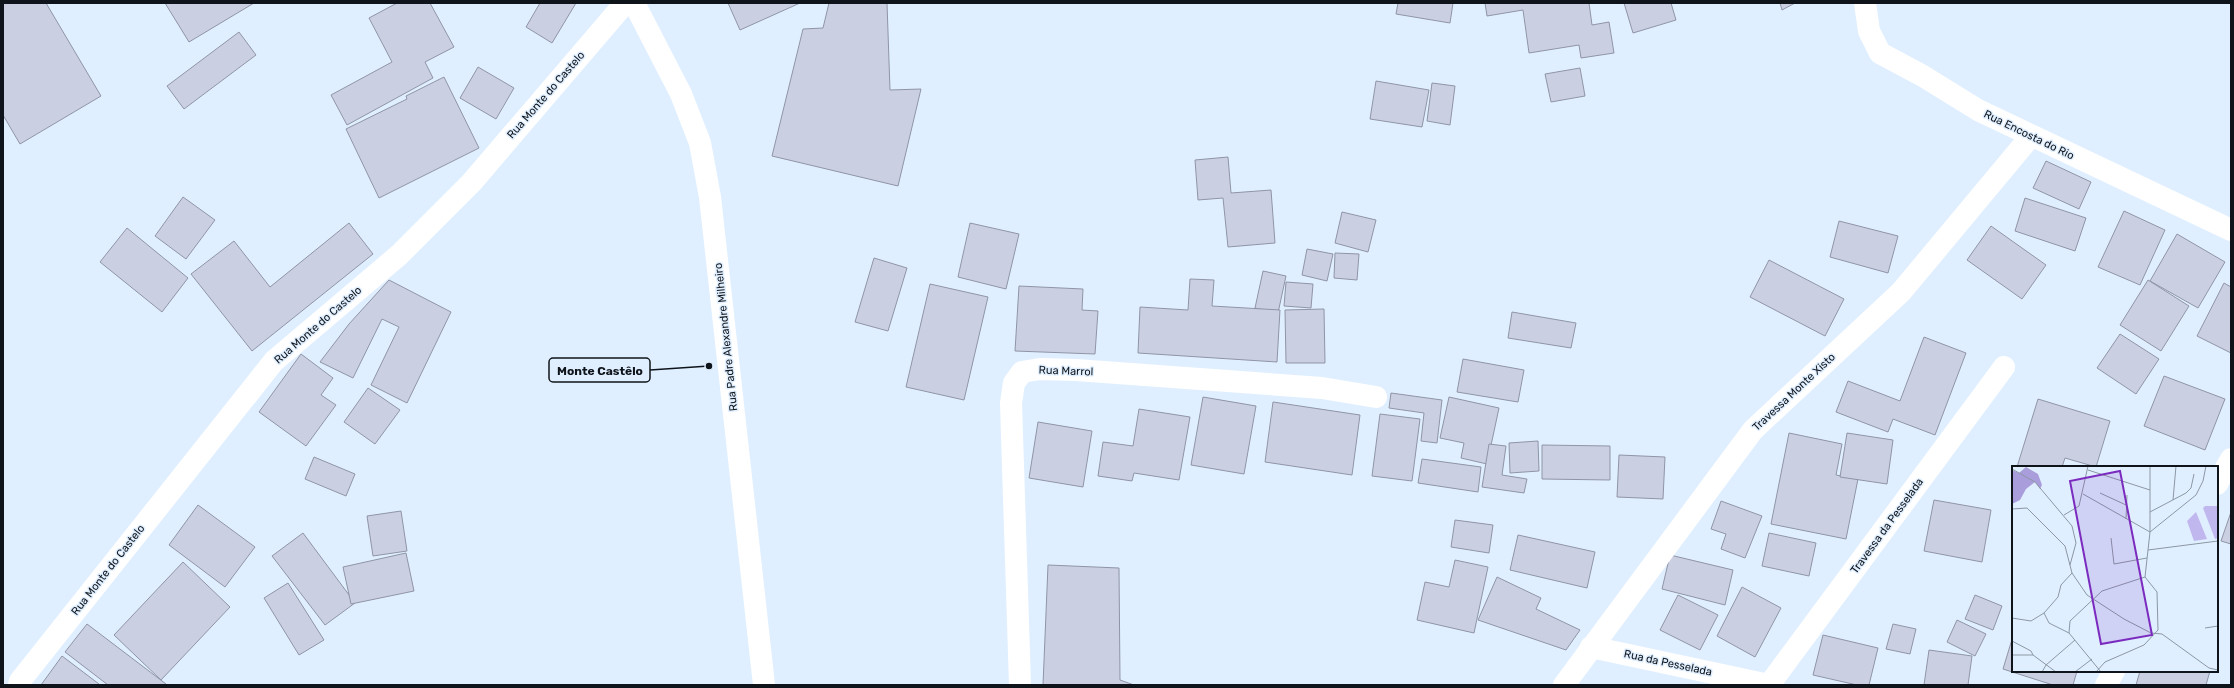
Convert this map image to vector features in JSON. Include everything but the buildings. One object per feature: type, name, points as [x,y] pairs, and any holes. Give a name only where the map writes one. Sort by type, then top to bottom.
[{"type":"street","name":"Rua Monte do Castelo","points":[[19,685],[274,361],[399,255],[466,188],[625,3]]},
{"type":"street","name":"Rua Padre Alexandre Milheiro","points":[[634,3],[681,94],[700,143],[710,197],[764,685]]},
{"type":"street","name":"Rua Encosta do Rio","points":[[1865,3],[1869,31],[1880,53],[1923,76],[1978,110],[2231,230]]},
{"type":"street","name":"Travessa Monte Xisto","points":[[1564,685],[1752,430],[1901,292],[2031,136]]},
{"type":"street","name":"Travessa da Pesselada","points":[[1769,685],[2004,367]]},
{"type":"street","name":"Rua Marrol","points":[[1020,685],[1011,404],[1014,383],[1022,372],[1040,368],[1076,370],[1322,388],[1376,397]]},
{"type":"street","points":[[2218,482],[2231,458]]},
{"type":"street","name":"Rua da Pesselada","points":[[1591,647],[1769,685]]},
{"type":"street","points":[[2106,685],[2113,672]]},
{"type":"place","name":"Monte Castêlo","points":[[709,366]]}]
